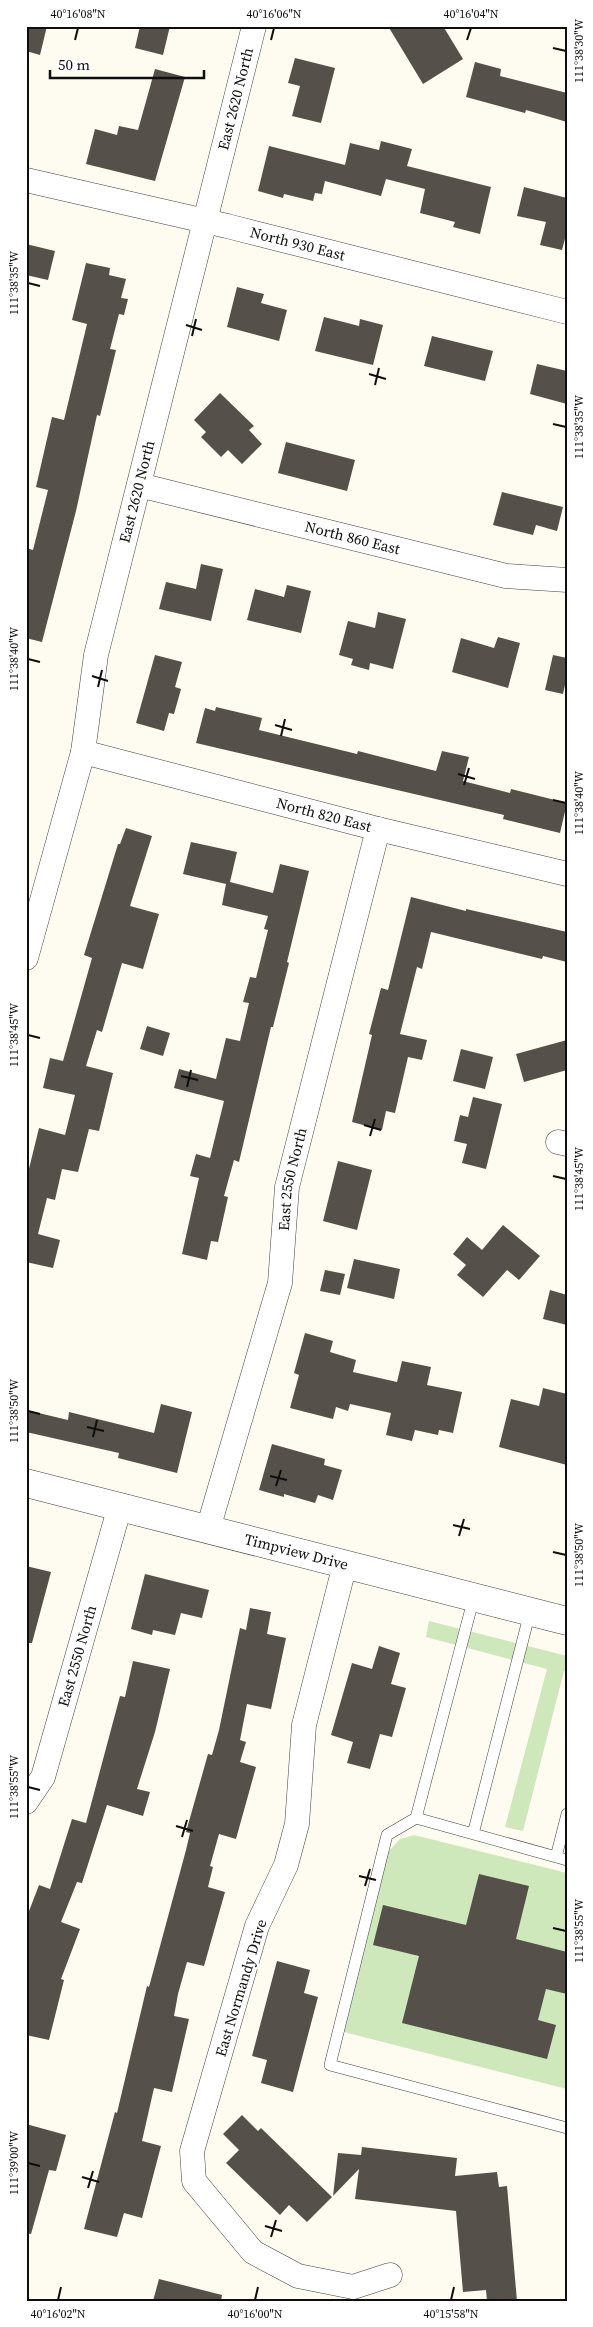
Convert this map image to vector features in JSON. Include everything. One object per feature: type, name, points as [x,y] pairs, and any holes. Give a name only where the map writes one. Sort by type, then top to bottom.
[{"type":"street","name":"East 2620 North","points":[[26,958],[83,752],[96,655],[254,26]]},
{"type":"street","name":"North 930 East","points":[[26,180],[204,220],[567,312]]},
{"type":"street","name":"North 860 East","points":[[139,485],[506,576],[567,580]]},
{"type":"street","name":"North 820 East","points":[[83,752],[378,829],[567,874]]},
{"type":"street","name":"East 2550 North","points":[[208,1529],[280,1283],[287,1187],[378,829]]},
{"type":"street","name":"Timpview Drive","points":[[26,1482],[567,1621]]},
{"type":"street","name":"East 2550 North","points":[[26,1802],[43,1777],[120,1506]]},
{"type":"street","name":"East Normandy Drive","points":[[345,1564],[304,1725],[297,1824],[286,1866],[257,1926],[192,2151],[194,2181],[253,2252],[298,2276],[353,2287],[390,2274]]},
{"type":"lane","points":[[474,1597],[416,1818],[387,1835],[330,2065],[567,2128]]},
{"type":"lane","points":[[473,1834],[530,1612]]},
{"type":"lane","points":[[416,1818],[561,1859],[567,1814]]},
{"type":"green space","points":[[429,1621],[567,1656],[567,1672],[564,1671],[523,1831],[505,1827],[547,1669],[426,1637]]},
{"type":"green space","points":[[414,1835],[567,1873],[567,2089],[344,2032],[389,1851],[400,1839]]},
{"type":"building","points":[[26,26],[47,26],[40,55],[26,51]]},
{"type":"building","points":[[140,26],[170,26],[163,55],[135,48]]},
{"type":"building","points":[[388,26],[443,26],[463,59],[423,84]]},
{"type":"building","points":[[295,58],[335,68],[321,123],[292,116],[300,86],[288,83]]},
{"type":"building","points":[[475,62],[501,69],[500,76],[567,93],[567,122],[526,110],[525,113],[466,97]]},
{"type":"building","points":[[155,69],[185,77],[155,181],[86,164],[95,129],[117,135],[119,126],[138,130]]},
{"type":"building","points":[[381,141],[412,149],[407,166],[491,187],[480,234],[453,227],[455,222],[420,213],[425,189],[386,179],[381,196],[325,181],[322,194],[315,193],[313,201],[284,194],[283,198],[258,191],[269,146],[345,165],[350,143],[379,150]]},
{"type":"building","points":[[524,187],[567,198],[567,231],[562,250],[540,245],[546,222],[517,216]]},
{"type":"building","points":[[26,244],[55,251],[48,280],[26,275]]},
{"type":"building","points":[[86,263],[110,268],[109,275],[126,279],[121,298],[128,299],[124,315],[119,314],[110,349],[116,350],[100,416],[97,415],[76,511],[42,642],[26,638],[26,548],[33,550],[48,490],[36,487],[52,417],[64,420],[87,324],[72,320]]},
{"type":"building","points":[[237,287],[264,294],[261,303],[287,310],[279,341],[227,327]]},
{"type":"building","points":[[324,317],[359,326],[360,319],[383,325],[373,365],[315,351]]},
{"type":"building","points":[[432,336],[493,351],[485,381],[424,366]]},
{"type":"building","points":[[537,364],[567,371],[567,404],[530,394]]},
{"type":"building","points":[[220,393],[254,426],[249,430],[262,444],[242,464],[228,450],[221,457],[201,437],[206,432],[194,420]]},
{"type":"building","points":[[286,442],[355,460],[347,491],[278,473]]},
{"type":"building","points":[[502,492],[563,507],[557,531],[536,525],[533,535],[493,525]]},
{"type":"building","points":[[201,564],[223,569],[211,621],[159,609],[166,582],[196,589]]},
{"type":"building","points":[[287,585],[311,591],[301,633],[247,620],[255,589],[284,597]]},
{"type":"building","points":[[378,612],[406,619],[393,669],[370,663],[369,670],[351,665],[353,659],[339,655],[348,621],[375,628]]},
{"type":"building","points":[[498,637],[520,643],[508,688],[452,672],[461,638],[494,648]]},
{"type":"building","points":[[155,655],[182,662],[175,687],[181,689],[174,714],[169,713],[164,731],[136,723]]},
{"type":"building","points":[[553,655],[567,658],[567,676],[563,694],[545,690]]},
{"type":"building","points":[[216,707],[262,718],[259,730],[357,754],[358,751],[436,771],[442,751],[469,757],[463,781],[510,793],[511,789],[567,803],[560,833],[503,819],[504,815],[196,743],[205,708],[215,711]]},
{"type":"building","points":[[126,828],[152,836],[130,906],[159,914],[143,969],[122,963],[102,1032],[97,1030],[86,1066],[113,1073],[99,1131],[89,1129],[78,1172],[62,1169],[55,1200],[47,1198],[38,1234],[60,1240],[53,1268],[26,1262],[26,1181],[39,1128],[65,1135],[75,1095],[43,1088],[50,1058],[63,1061],[92,958],[84,955],[118,844],[120,844]]},
{"type":"building","points":[[191,842],[237,852],[230,882],[273,893],[280,864],[309,871],[287,962],[289,963],[273,1027],[271,1027],[239,1162],[234,1160],[224,1196],[228,1197],[218,1242],[211,1241],[207,1260],[182,1254],[199,1178],[190,1176],[196,1154],[210,1158],[224,1101],[174,1088],[179,1069],[216,1079],[226,1038],[240,1041],[249,1003],[243,1002],[250,977],[256,978],[268,930],[264,929],[268,916],[222,905],[226,884],[183,874]]},
{"type":"building","points":[[411,897],[466,911],[466,909],[567,932],[567,962],[543,956],[542,959],[431,932],[422,969],[417,967],[400,1034],[427,1040],[422,1060],[408,1057],[395,1113],[386,1111],[382,1130],[352,1122],[372,1035],[369,1034],[381,988],[388,990]]},
{"type":"building","points":[[147,1026],[170,1033],[163,1056],[140,1049]]},
{"type":"building","points":[[567,1040],[567,1070],[524,1082],[516,1054]]},
{"type":"building","points":[[461,1049],[493,1057],[485,1089],[453,1081]]},
{"type":"building","points":[[473,1097],[502,1104],[486,1169],[462,1163],[467,1144],[454,1141],[460,1115],[468,1117]]},
{"type":"building","points":[[338,1161],[372,1170],[357,1230],[323,1221]]},
{"type":"building","points":[[503,1225],[540,1256],[519,1280],[507,1270],[483,1297],[457,1275],[466,1265],[453,1254],[467,1237],[482,1250]]},
{"type":"building","points":[[354,1259],[400,1269],[394,1299],[347,1288]]},
{"type":"building","points":[[325,1270],[345,1274],[340,1295],[320,1291]]},
{"type":"building","points":[[550,1290],[567,1295],[567,1325],[543,1319]]},
{"type":"building","points":[[305,1333],[333,1341],[330,1352],[356,1360],[353,1372],[397,1382],[402,1361],[431,1367],[427,1385],[462,1392],[453,1433],[439,1430],[438,1435],[415,1430],[412,1441],[386,1435],[391,1413],[350,1404],[348,1411],[336,1407],[333,1419],[290,1408],[299,1375],[294,1373]]},
{"type":"building","points":[[543,1388],[567,1394],[567,1465],[499,1447],[511,1399],[539,1406]]},
{"type":"building","points":[[161,1404],[192,1412],[177,1473],[118,1458],[119,1453],[26,1432],[26,1410],[68,1420],[69,1412],[154,1433]]},
{"type":"building","points":[[272,1444],[325,1459],[324,1465],[342,1470],[333,1500],[318,1495],[315,1503],[284,1494],[284,1497],[259,1490]]},
{"type":"building","points":[[26,1566],[51,1572],[32,1643],[26,1643]]},
{"type":"building","points":[[145,1574],[209,1590],[202,1618],[181,1613],[175,1635],[153,1630],[152,1635],[131,1629]]},
{"type":"building","points":[[250,1608],[271,1612],[267,1634],[286,1638],[271,1709],[247,1704],[240,1740],[246,1742],[240,1762],[256,1767],[236,1839],[219,1834],[210,1866],[213,1867],[208,1887],[225,1892],[204,1966],[187,1962],[178,1994],[174,2016],[189,2019],[172,2092],[154,2088],[142,2141],[161,2146],[142,2218],[124,2213],[117,2237],[84,2229],[115,2112],[117,2113],[147,1986],[149,1987],[186,1850],[190,1833],[186,1832],[208,1754],[212,1755],[219,1730],[240,1628],[246,1630]]},
{"type":"building","points":[[379,1646],[400,1653],[391,1684],[406,1688],[392,1737],[380,1734],[370,1769],[347,1763],[353,1742],[331,1735],[352,1663],[372,1669]]},
{"type":"building","points":[[133,1661],[170,1669],[155,1732],[137,1789],[150,1792],[143,1816],[107,1805],[82,1883],[77,1882],[61,1922],[80,1929],[61,1979],[64,1980],[49,2040],[26,2035],[26,1919],[39,1885],[50,1889],[72,1819],[86,1823],[120,1696],[125,1697]]},
{"type":"building","points":[[479,1874],[529,1886],[516,1939],[567,1952],[567,1994],[546,1989],[538,2020],[556,2025],[547,2059],[402,2023],[419,1956],[373,1945],[383,1905],[466,1925]]},
{"type":"building","points":[[277,1961],[310,1970],[304,1993],[318,1997],[293,2092],[261,2083],[267,2060],[252,2056]]},
{"type":"building","points":[[242,2115],[258,2131],[261,2128],[332,2197],[307,2222],[289,2205],[280,2215],[226,2163],[239,2150],[223,2134]]},
{"type":"building","points":[[26,2124],[66,2135],[56,2171],[49,2170],[31,2234],[26,2233]]},
{"type":"building","points":[[362,2147],[457,2158],[455,2176],[497,2172],[499,2187],[507,2186],[517,2301],[487,2301],[486,2290],[463,2292],[456,2211],[355,2199],[359,2169],[333,2196],[338,2153],[361,2155]]},
{"type":"building","points":[[159,2279],[222,2295],[221,2301],[153,2301]]}]
